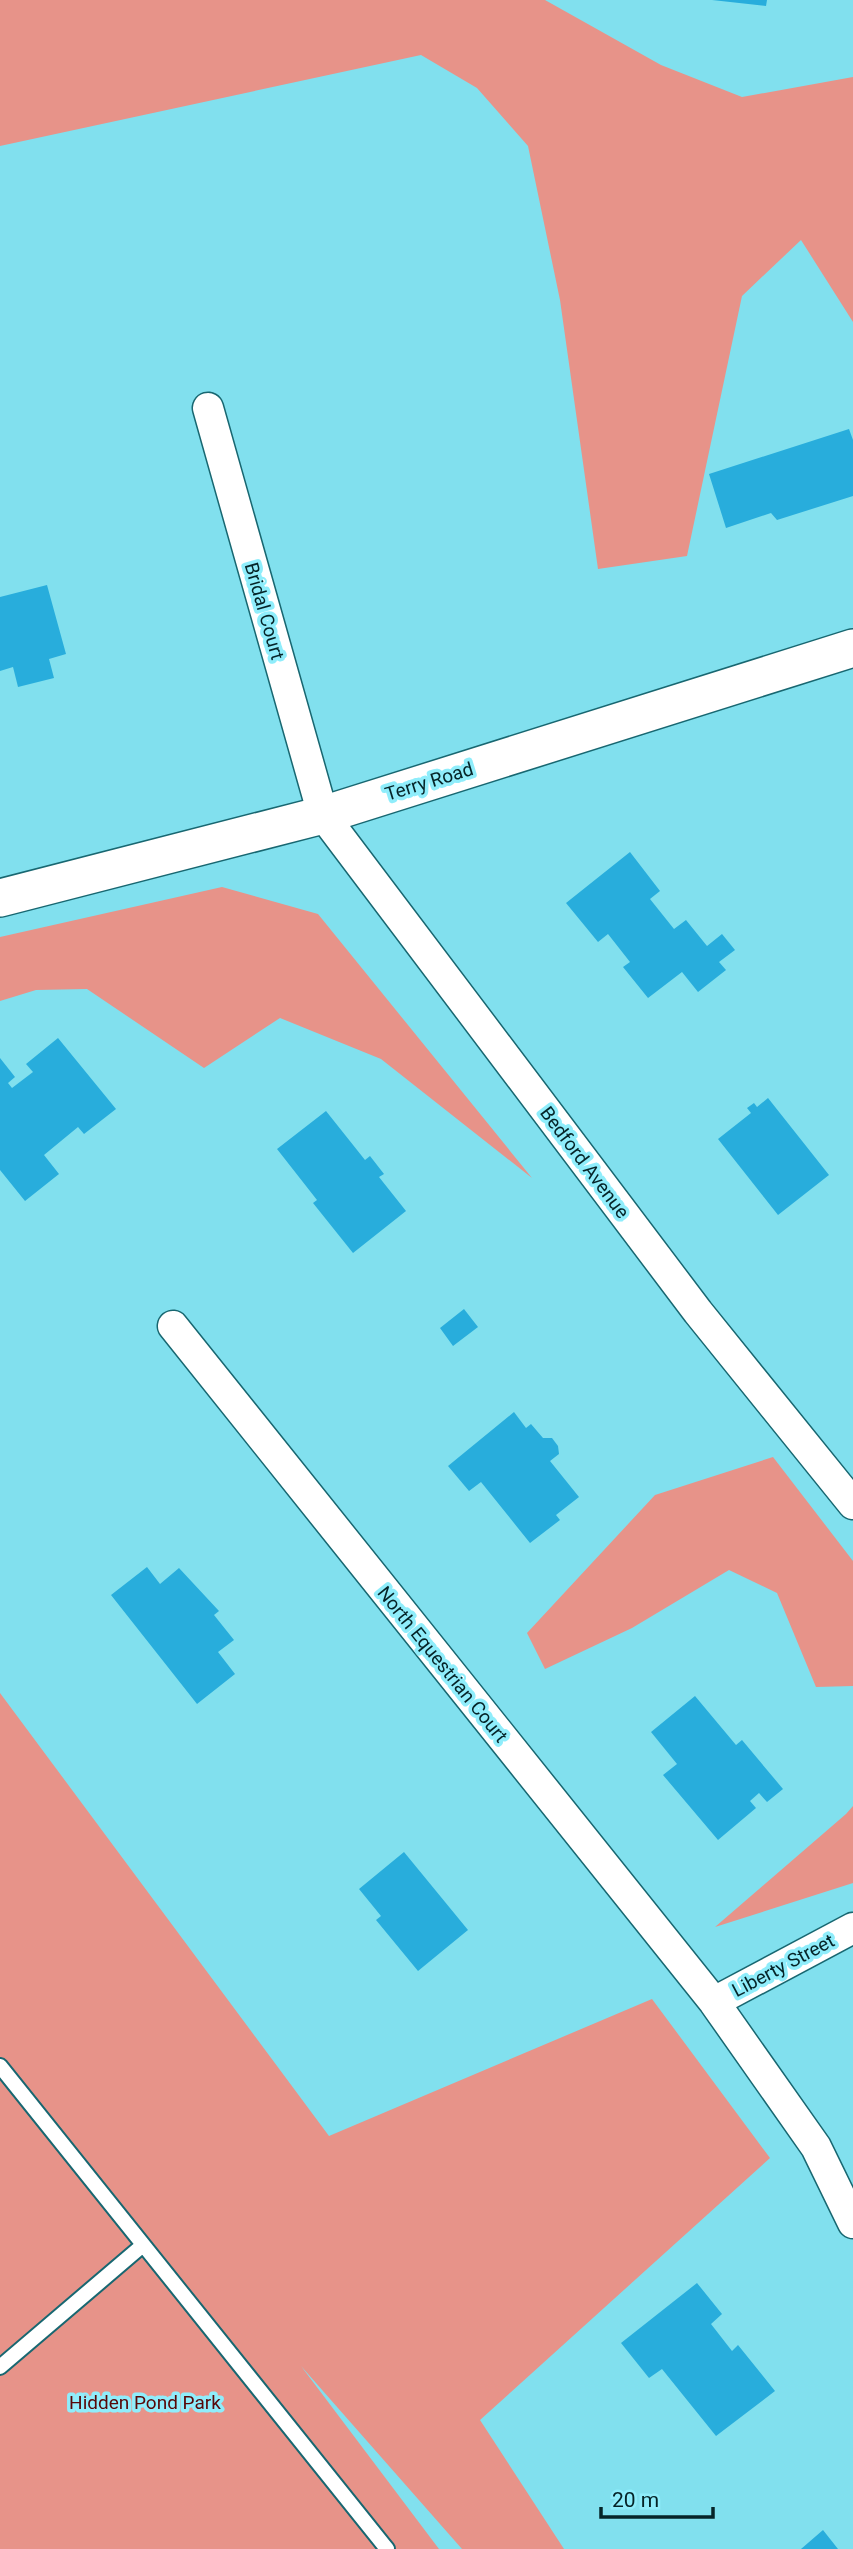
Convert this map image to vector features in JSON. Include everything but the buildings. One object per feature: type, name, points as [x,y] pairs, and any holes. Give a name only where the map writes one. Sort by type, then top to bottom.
[{"type":"street","name":"Bridal Court","points":[[208,408],[323,815]]},
{"type":"street","name":"Terry Road","points":[[0,898],[323,815],[853,648]]},
{"type":"street","name":"Bedford Avenue","points":[[323,815],[698,1312],[853,1504]]},
{"type":"street","name":"North Equestrian Court","points":[[173,1326],[714,2002],[816,2147],[853,2224]]},
{"type":"street","name":"Liberty Street","points":[[714,2002],[853,1928]]},
{"type":"lane","points":[[0,2066],[387,2549]]},
{"type":"lane","points":[[0,2367],[143,2245]]},
{"type":"green space","points":[[0,0],[545,0],[661,65],[742,97],[853,77],[853,322],[801,240],[742,296],[687,556],[598,569],[560,300],[528,146],[477,88],[421,55],[0,146]]},
{"type":"green space","points":[[222,887],[318,914],[532,1178],[381,1059],[280,1018],[204,1068],[87,989],[36,990],[0,1001],[0,937]]},
{"type":"green space","points":[[773,1457],[853,1561],[853,1686],[816,1687],[777,1593],[729,1570],[632,1628],[545,1669],[527,1633],[655,1495]]},
{"type":"green space","name":"Hidden Pond Park","points":[[0,1693],[329,2136],[652,1999],[770,2158],[480,2420],[564,2549],[462,2549],[301,2366],[439,2549],[0,2549]]},
{"type":"green space","points":[[853,1806],[853,1883],[715,1927],[846,1814]]}]
